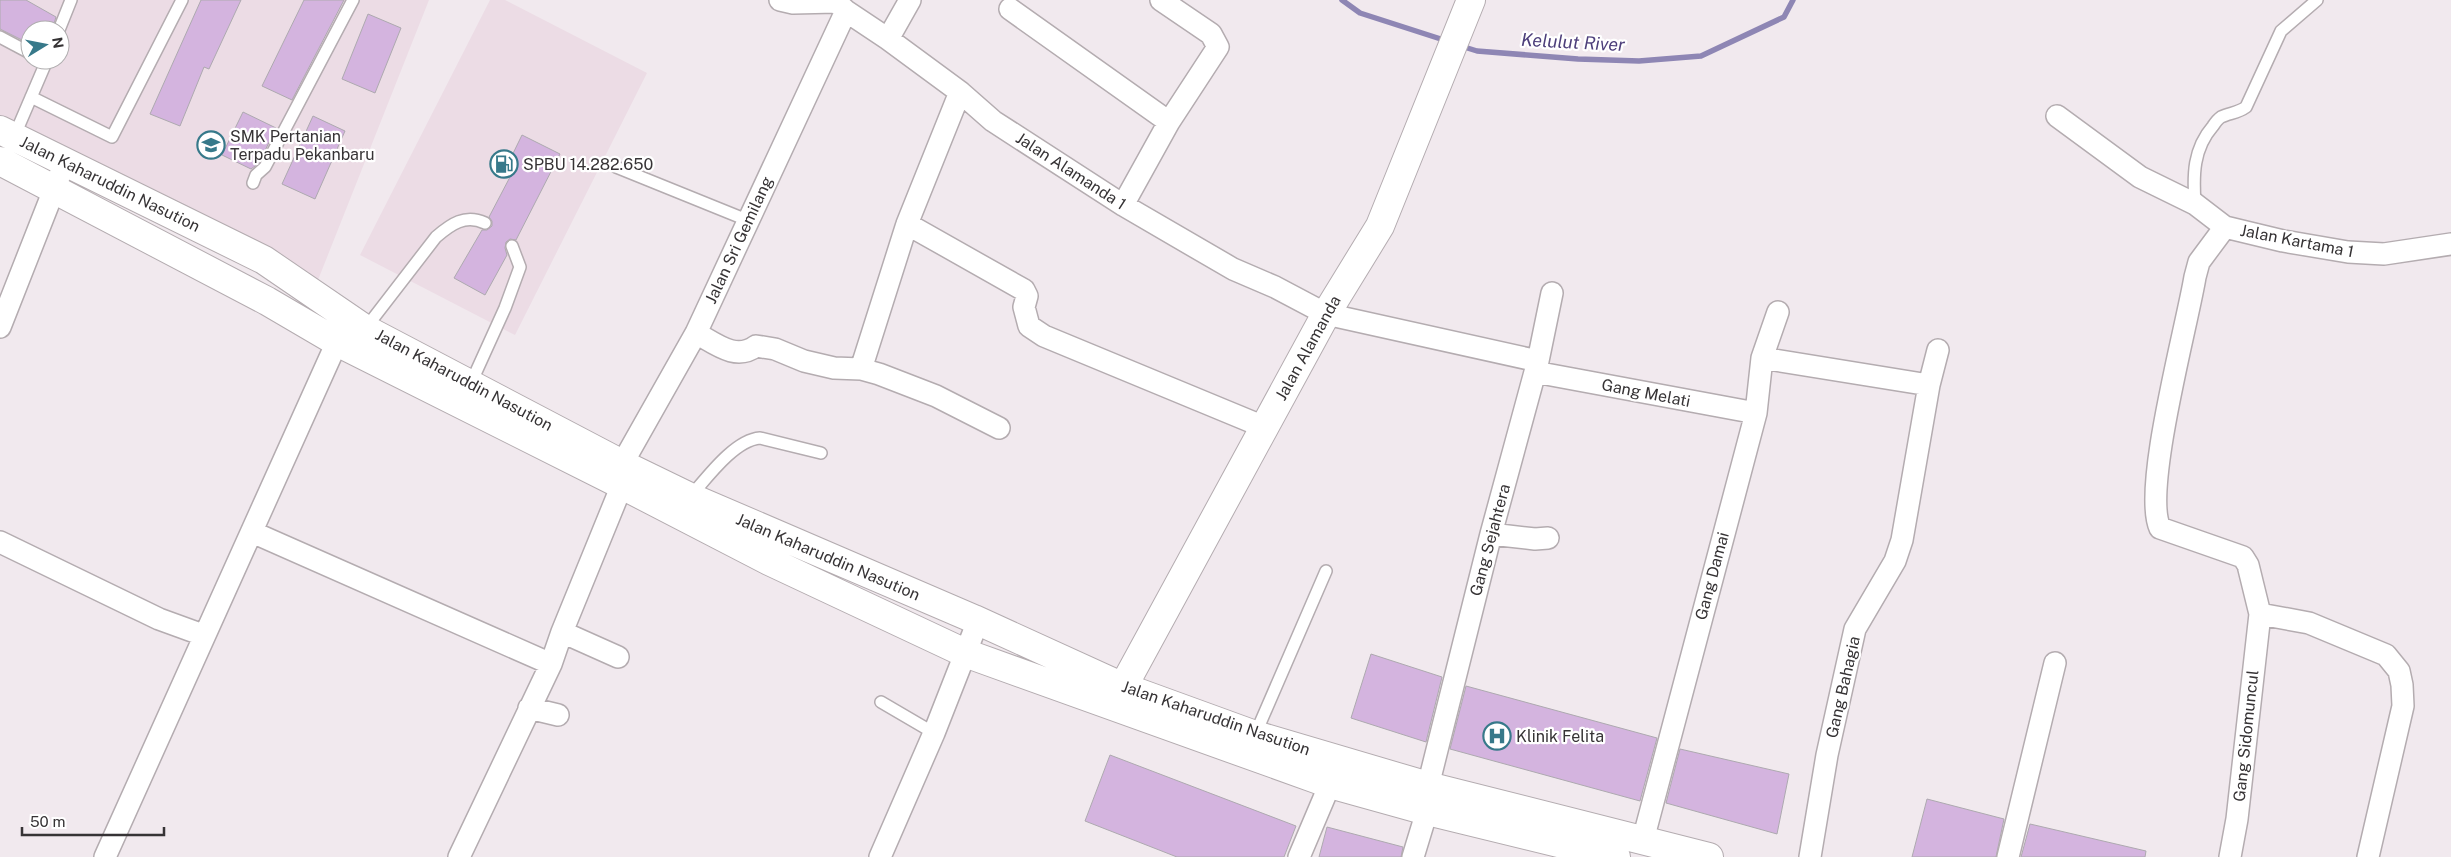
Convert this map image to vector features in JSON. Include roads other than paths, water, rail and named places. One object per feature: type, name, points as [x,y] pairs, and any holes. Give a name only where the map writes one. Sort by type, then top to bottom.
[{"type":"main road","name":"Jalan Alamanda","points":[[1123,687],[1326,314],[1380,226],[1471,0]]},
{"type":"main road","name":"Jalan Kaharuddin Nasution","points":[[7,133],[264,260],[366,329],[471,383],[769,561],[965,653],[1330,784],[1428,799],[1643,840],[1709,857]]},
{"type":"main road","name":"Jalan Kaharuddin Nasution","points":[[0,161],[267,301],[337,342],[622,474],[690,497],[978,621],[1123,687],[1574,852],[1616,857]]},
{"type":"street","points":[[780,0],[793,3],[839,4]]},
{"type":"street","points":[[888,39],[910,0]]},
{"type":"street","points":[[1123,205],[1169,122],[1218,47],[1211,34],[1160,0]]},
{"type":"street","name":"Jalan Alamanda 1","points":[[839,4],[960,92],[993,121],[1123,205],[1233,269],[1326,314]]},
{"type":"street","name":"Jalan Sri Gemilang","points":[[459,857],[551,664],[622,474],[696,333],[747,220],[839,4]]},
{"type":"street","points":[[1010,9],[1169,122]]},
{"type":"street","points":[[860,369],[907,224],[960,92]]},
{"type":"street","name":"Jalan Kartama 1","points":[[2057,116],[2140,177],[2195,204],[2225,227],[2283,241],[2348,252],[2384,254],[2451,244]]},
{"type":"street","points":[[0,326],[52,189],[66,163]]},
{"type":"street","points":[[907,224],[1024,290],[1027,296],[1024,307],[1029,326],[1044,336],[1264,428]]},
{"type":"street","points":[[2225,227],[2199,262],[2195,276],[2157,472],[2155,518],[2160,528],[2243,557],[2248,565],[2260,614],[2309,623],[2386,654],[2399,671],[2403,706],[2368,857]]},
{"type":"street","name":"Gang Sejahtera","points":[[1413,857],[1491,534],[1537,366],[1552,293]]},
{"type":"street","name":"Gang Damai","points":[[1643,840],[1756,413],[1762,358],[1778,312]]},
{"type":"street","name":"Gang Melati","points":[[1326,314],[1537,366],[1756,413]]},
{"type":"street","points":[[696,333],[731,352],[747,353],[756,346],[775,349],[804,361],[834,368],[860,369],[936,396],[999,428]]},
{"type":"street","points":[[105,857],[203,634],[252,532],[337,342]]},
{"type":"street","name":"Gang Bahagia","points":[[1810,857],[1827,755],[1855,629],[1883,584],[1898,554],[1929,385],[1938,350]]},
{"type":"street","points":[[1762,358],[1929,385]]},
{"type":"street","points":[[252,532],[551,664]]},
{"type":"street","points":[[1491,534],[1535,539],[1548,538]]},
{"type":"street","points":[[0,542],[159,619],[203,634]]},
{"type":"street","name":"Gang Sidomuncul","points":[[2230,857],[2237,818],[2260,614]]},
{"type":"street","points":[[880,857],[934,733],[978,621]]},
{"type":"street","points":[[562,632],[618,657]]},
{"type":"street","points":[[2008,857],[2055,663]]},
{"type":"street","points":[[529,708],[558,715]]},
{"type":"street","points":[[1300,857],[1330,784]]},
{"type":"lane","points":[[63,20],[71,0]]},
{"type":"lane","points":[[31,97],[112,137],[182,0]]},
{"type":"lane","points":[[253,183],[256,175],[265,167],[354,0]]},
{"type":"lane","points":[[2195,204],[2193,178],[2196,155],[2206,134],[2220,118],[2239,113],[2246,107],[2281,30],[2317,0]]},
{"type":"lane","points":[[0,37],[20,48]]},
{"type":"lane","points":[[7,133],[31,97],[42,70]]},
{"type":"lane","points":[[616,167],[747,220]]},
{"type":"lane","points":[[366,329],[436,237],[449,226],[465,218],[486,223]]},
{"type":"lane","points":[[471,383],[505,308],[520,267],[512,246]]},
{"type":"lane","points":[[690,497],[724,458],[754,439],[760,438],[821,453]]},
{"type":"lane","points":[[1255,735],[1326,571]]},
{"type":"lane","points":[[881,702],[934,733]]},
{"type":"waterway","name":"Kelulut River","points":[[1342,0],[1360,13],[1447,41]]},
{"type":"waterway","name":"Kelulut River","points":[[1461,46],[1477,51],[1578,59],[1639,61],[1701,56],[1784,17],[1793,0]]},
{"type":"place","name":"SMK Pertanian Terpadu Pekanbaru","points":[[211,145]]},
{"type":"place","name":"SPBU 14.282.650","points":[[504,164]]},
{"type":"place","name":"Klinik Felita","points":[[1497,736]]}]
